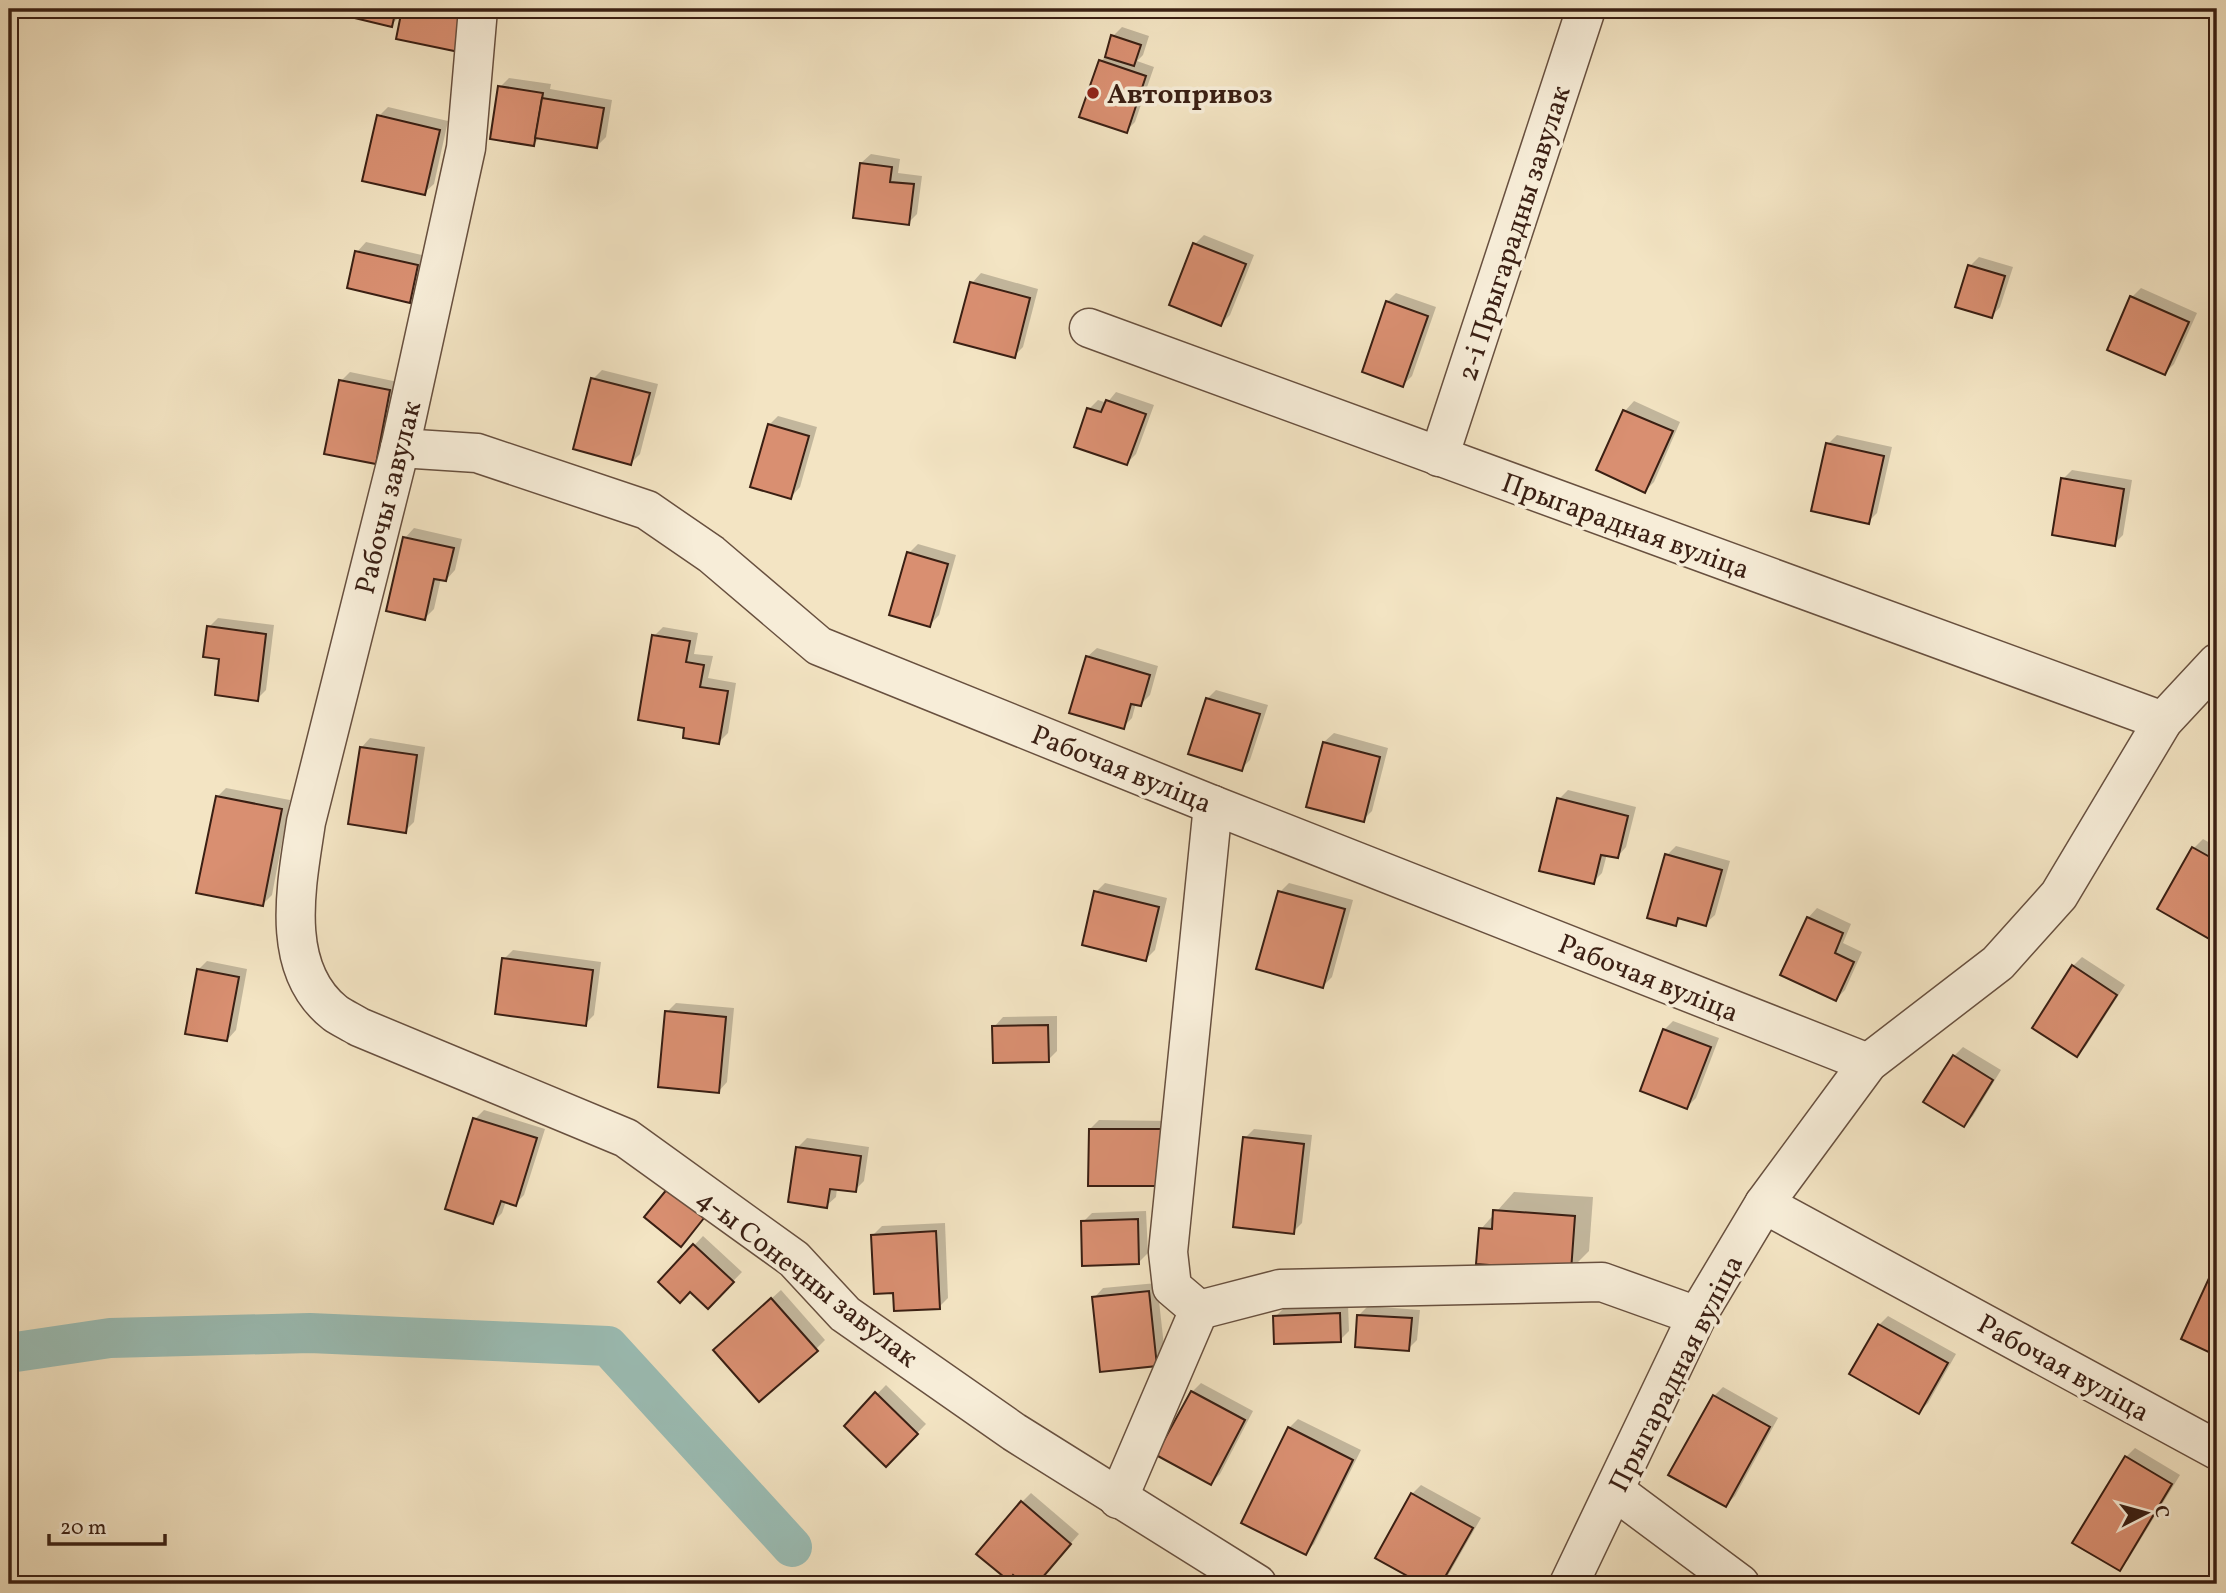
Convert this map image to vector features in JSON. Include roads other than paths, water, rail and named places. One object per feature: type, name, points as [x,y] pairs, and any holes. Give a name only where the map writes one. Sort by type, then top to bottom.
[{"type":"street","name":"Рабочы завулак","points":[[309,982],[301,961],[297,938],[297,885],[306,822],[400,449],[466,148],[478,9]]},
{"type":"street","name":"2-і Прыгарадны завулак","points":[[1439,457],[1586,9]]},
{"type":"street","name":"Прыгарадная вуліца","points":[[1089,328],[2162,721]]},
{"type":"street","name":"Рабочая вуліца","points":[[400,449],[477,453],[647,510],[711,554],[819,646],[1213,805],[1868,1063]]},
{"type":"street","name":"Прыгарадная вуліца","points":[[1569,1584],[1697,1316],[1764,1204],[1868,1063],[1998,963],[2059,895],[2162,721],[2217,663]]},
{"type":"street","points":[[1199,1310],[1172,1287],[1168,1252],[1213,805]]},
{"type":"street","name":"4-ы Сонечны завулак","points":[[309,982],[336,1014],[359,1027],[626,1138],[794,1259],[845,1314],[1014,1432],[1257,1584]]},
{"type":"street","name":"Рабочая вуліца","points":[[1764,1204],[2217,1450]]},
{"type":"street","points":[[1199,1310],[1280,1289],[1602,1282],[1697,1316]]},
{"type":"street","points":[[1118,1499],[1199,1310]]},
{"type":"street","points":[[1615,1491],[1740,1584]]},
{"type":"waterway","points":[[9,1353],[110,1338],[310,1333],[608,1346],[792,1547]]},
{"type":"place","name":"Автопривоз","points":[[1093,93]]}]
